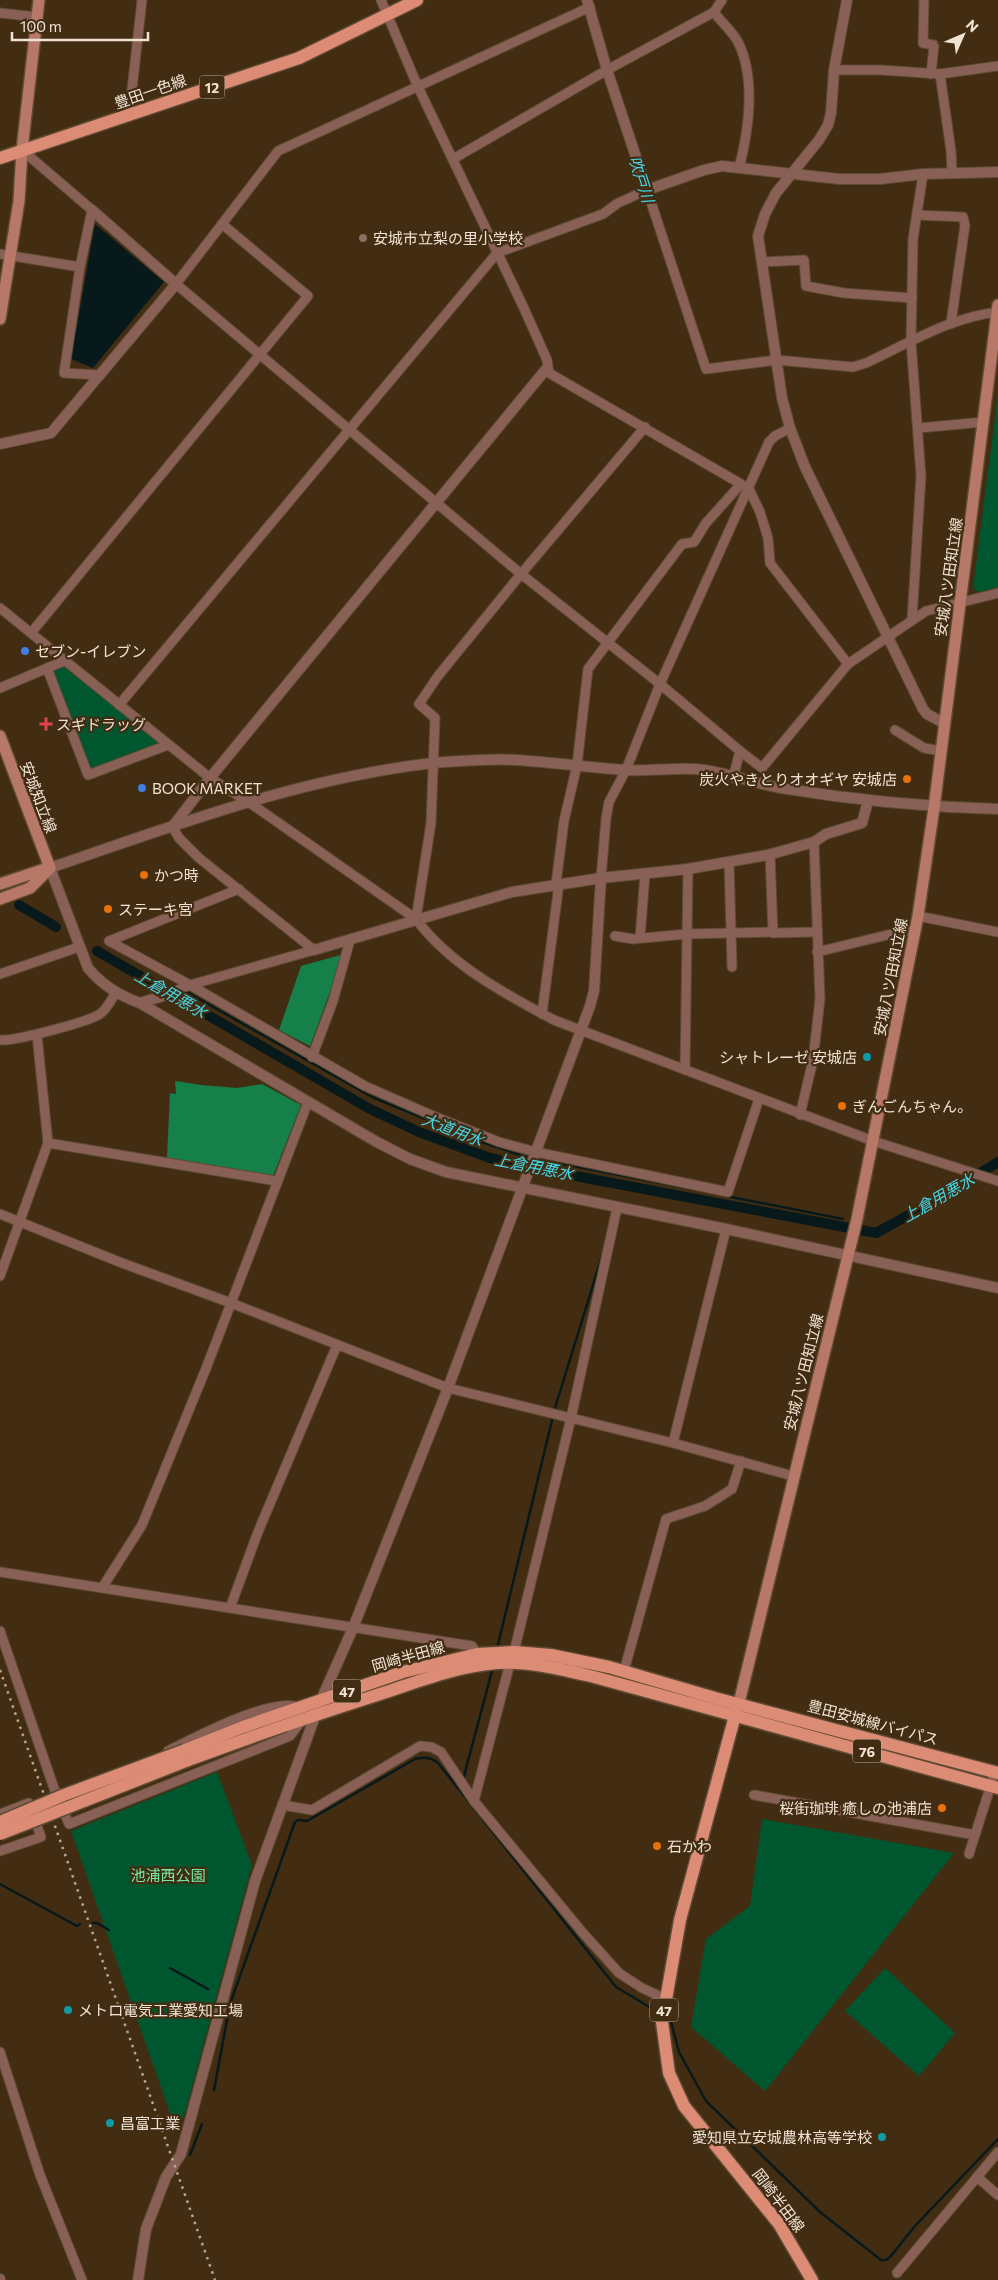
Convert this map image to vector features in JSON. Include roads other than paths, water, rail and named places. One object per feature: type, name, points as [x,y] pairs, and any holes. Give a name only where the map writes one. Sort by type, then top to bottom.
[{"type":"main road","points":[[0,319],[5,254],[19,201],[22,150],[39,0]]},
{"type":"main road","name":"豊田一色線","points":[[0,158],[299,58],[417,0]]},
{"type":"main road","name":"安城八ツ田知立線","points":[[739,1703],[857,1218],[916,928],[934,808],[959,602],[996,340],[998,310]]},
{"type":"main road","name":"安城知立線","points":[[0,736],[50,868]]},
{"type":"main road","points":[[0,884],[50,868]]},
{"type":"main road","points":[[0,898],[30,888],[50,868]]},
{"type":"main road","name":"岡崎半田線","points":[[302,1714],[321,1700],[403,1672],[477,1654],[512,1657],[551,1655],[624,1671],[715,1698],[739,1703],[680,1920],[662,2022],[669,2072],[684,2106],[779,2224],[812,2280]]},
{"type":"main road","name":"岡崎半田線","points":[[0,1834],[186,1756],[242,1727],[302,1714],[317,1714],[442,1675],[512,1657],[734,1716]]},
{"type":"main road","name":"豊田安城線バイパス","points":[[739,1703],[996,1773]]},
{"type":"main road","name":"豊田安城線バイパス","points":[[734,1716],[994,1787]]},
{"type":"main road","name":"岡崎半田線","points":[[0,1822],[64,1795],[186,1756]]},
{"type":"street","points":[[129,116],[142,0]]},
{"type":"street","points":[[381,0],[418,87],[547,360],[549,373],[745,486],[760,512],[768,538],[770,563],[848,664]]},
{"type":"street","points":[[453,158],[607,70],[714,12],[722,0]]},
{"type":"street","points":[[847,0],[834,70],[832,112],[828,125],[776,193],[765,214],[758,236],[782,398],[790,428],[805,467],[848,558],[889,636],[923,709],[927,714],[944,723]]},
{"type":"street","points":[[924,0],[923,43],[934,45],[935,74],[951,151],[952,173]]},
{"type":"street","points":[[0,444],[51,433],[176,284],[278,151],[557,22],[589,5],[607,70],[706,370],[777,360],[853,367],[866,363],[951,323],[998,310]]},
{"type":"street","points":[[0,12],[37,17]]},
{"type":"street","points":[[714,12],[738,41],[748,68],[748,134],[739,168]]},
{"type":"street","points":[[834,70],[880,70],[935,74],[998,66]]},
{"type":"street","points":[[22,150],[176,284],[521,574],[762,768],[848,664],[926,611],[998,593]]},
{"type":"street","points":[[119,705],[497,253],[603,214],[618,203],[647,190],[704,170],[722,166],[839,179],[880,179],[923,174],[998,172]]},
{"type":"street","points":[[912,620],[921,476],[911,342],[913,239],[923,174]]},
{"type":"street","points":[[92,210],[80,267],[64,374],[100,375]]},
{"type":"street","points":[[917,216],[963,217],[965,225],[951,323]]},
{"type":"street","points":[[31,633],[308,296],[222,224]]},
{"type":"street","points":[[5,254],[80,267]]},
{"type":"street","points":[[762,262],[804,260],[806,286],[844,293],[912,298]]},
{"type":"street","points":[[172,826],[547,368]]},
{"type":"street","points":[[918,428],[984,422]]},
{"type":"street","points":[[416,919],[431,823],[434,763],[434,718],[419,704],[438,676],[521,574],[645,427]]},
{"type":"street","points":[[138,2280],[146,2229],[166,2177],[181,2154],[255,1881],[282,1804],[321,1700],[353,1628],[448,1388],[582,1030],[594,990],[607,810],[611,798],[626,770],[660,684],[745,486],[769,442],[775,436],[790,428]]},
{"type":"street","points":[[542,1014],[564,821],[577,765],[588,669],[682,544],[694,542],[706,524],[745,486]]},
{"type":"street","points":[[0,608],[210,778],[250,803],[416,919],[425,932],[458,960],[496,987],[542,1014],[759,1099],[873,1141],[998,1180]]},
{"type":"street","points":[[0,688],[64,661]]},
{"type":"street","points":[[47,668],[88,775],[168,745]]},
{"type":"street","points":[[895,730],[924,748],[941,751]]},
{"type":"street","points":[[733,778],[740,751]]},
{"type":"street","points":[[998,809],[934,808],[868,801],[778,788],[697,770],[626,770],[513,759],[434,763],[311,784],[172,826],[50,868],[79,947],[88,968],[96,978],[116,992],[140,1003],[308,1102],[410,1159],[446,1172],[726,1229],[998,1288]]},
{"type":"street","points":[[140,1003],[190,985],[512,892],[601,878],[688,869],[770,854],[814,842],[826,834],[862,823],[868,801]]},
{"type":"street","points":[[172,826],[179,838],[200,858],[314,950]]},
{"type":"street","points":[[800,1114],[813,1060],[820,999],[814,842]]},
{"type":"street","points":[[770,854],[773,932]]},
{"type":"street","points":[[729,862],[732,967]]},
{"type":"street","points":[[684,1070],[688,966],[686,934],[688,869]]},
{"type":"street","points":[[640,938],[645,874]]},
{"type":"street","points":[[239,889],[109,941],[190,985],[365,1086],[430,1115],[499,1142],[535,1153],[728,1192],[759,1099]]},
{"type":"street","points":[[918,916],[998,932]]},
{"type":"street","points":[[817,952],[916,928]]},
{"type":"street","points":[[616,936],[640,938],[686,934],[817,932]]},
{"type":"street","points":[[312,1057],[333,1000],[350,940]]},
{"type":"street","points":[[0,974],[79,947]]},
{"type":"street","points":[[0,1040],[37,1034],[99,1015],[107,1007],[116,992]]},
{"type":"street","points":[[0,1276],[48,1143],[37,1034]]},
{"type":"street","points":[[102,1588],[142,1525],[231,1303],[308,1102]]},
{"type":"street","points":[[48,1143],[277,1182]]},
{"type":"street","points":[[474,1801],[571,1418],[617,1208]]},
{"type":"street","points":[[0,1214],[122,1263],[231,1303],[448,1388],[673,1443],[793,1476]]},
{"type":"street","points":[[673,1443],[726,1229]]},
{"type":"street","points":[[230,1608],[258,1532],[337,1345]]},
{"type":"street","points":[[624,1671],[666,1518],[705,1506],[732,1489],[741,1461]]},
{"type":"street","points":[[0,1572],[472,1646],[477,1654]]},
{"type":"street","points":[[0,1631],[56,1794],[69,1824],[290,1736],[302,1714],[290,1704],[258,1712],[226,1723],[164,1753],[56,1794]]},
{"type":"street","points":[[282,1804],[312,1810],[420,1746],[431,1747],[441,1752],[474,1801],[583,1933],[619,1973],[642,1988],[666,1999]]},
{"type":"street","points":[[969,1854],[994,1787],[996,1773]]},
{"type":"street","points":[[754,1795],[975,1835]]},
{"type":"street","points":[[0,1814],[29,1802],[41,1837],[0,1851]]},
{"type":"street","points":[[0,2052],[40,2174],[82,2280]]},
{"type":"street","points":[[897,2273],[998,2152]]},
{"type":"street","points":[[977,2177],[998,2195]]},
{"type":"waterway","name":"上倉用悪水","points":[[19,905],[56,927]]},
{"type":"waterway","name":"上倉用悪水","points":[[97,951],[370,1109],[419,1132],[490,1158],[554,1172],[876,1233],[943,1196],[998,1162]]},
{"type":"waterway","name":"大道用水","points":[[185,991],[372,1097],[482,1142],[529,1158]]},
{"type":"waterway","name":"大道用水","points":[[537,1159],[692,1189]]},
{"type":"waterway","name":"大道用水","points":[[726,1196],[843,1219]]},
{"type":"waterway","points":[[554,1411],[602,1256]]},
{"type":"waterway","points":[[497,1649],[553,1416]]},
{"type":"waterway","points":[[463,1780],[493,1667]]},
{"type":"waterway","points":[[214,2090],[230,2004],[295,1822],[298,1820],[307,1821],[415,1759],[427,1758],[438,1763],[616,1987],[651,2008]]},
{"type":"waterway","points":[[0,1884],[77,1926],[80,1924]]},
{"type":"waterway","points":[[93,1923],[97,1923],[109,1930]]},
{"type":"waterway","points":[[170,1968],[208,1989]]},
{"type":"waterway","points":[[671,2022],[679,2052],[706,2101],[820,2212],[881,2260],[886,2260],[890,2257],[915,2226],[998,2139]]},
{"type":"waterway","points":[[190,2155],[202,2124]]},
{"type":"railway","points":[[0,1670],[215,2280]]},
{"type":"place","name":"安城市立梨の里小学校","points":[[363,238]]},
{"type":"place","name":"セブン-イレブン","points":[[25,651]]},
{"type":"place","name":"スギドラッグ","points":[[46,724]]},
{"type":"place","name":"炭火やきとりオオギヤ 安城店","points":[[907,779]]},
{"type":"place","name":"BOOK MARKET","points":[[142,788]]},
{"type":"place","name":"かつ時","points":[[144,875]]},
{"type":"place","name":"ステーキ宮","points":[[108,909]]},
{"type":"place","name":"シャトレーゼ 安城店","points":[[867,1057]]},
{"type":"place","name":"ぎんごんちゃん。","points":[[842,1106]]},
{"type":"place","name":"桜街珈琲 癒しの池浦店","points":[[942,1808]]},
{"type":"place","name":"石かわ","points":[[657,1846]]},
{"type":"place","name":"メトロ電気工業愛知工場","points":[[68,2010]]},
{"type":"place","name":"昌富工業","points":[[110,2123]]},
{"type":"place","name":"愛知県立安城農林高等学校","points":[[882,2137]]},
{"type":"water label","name":"吹戸川","points":[[642,179]]},
{"type":"park label","name":"池浦西公園","points":[[168,1875]]}]
